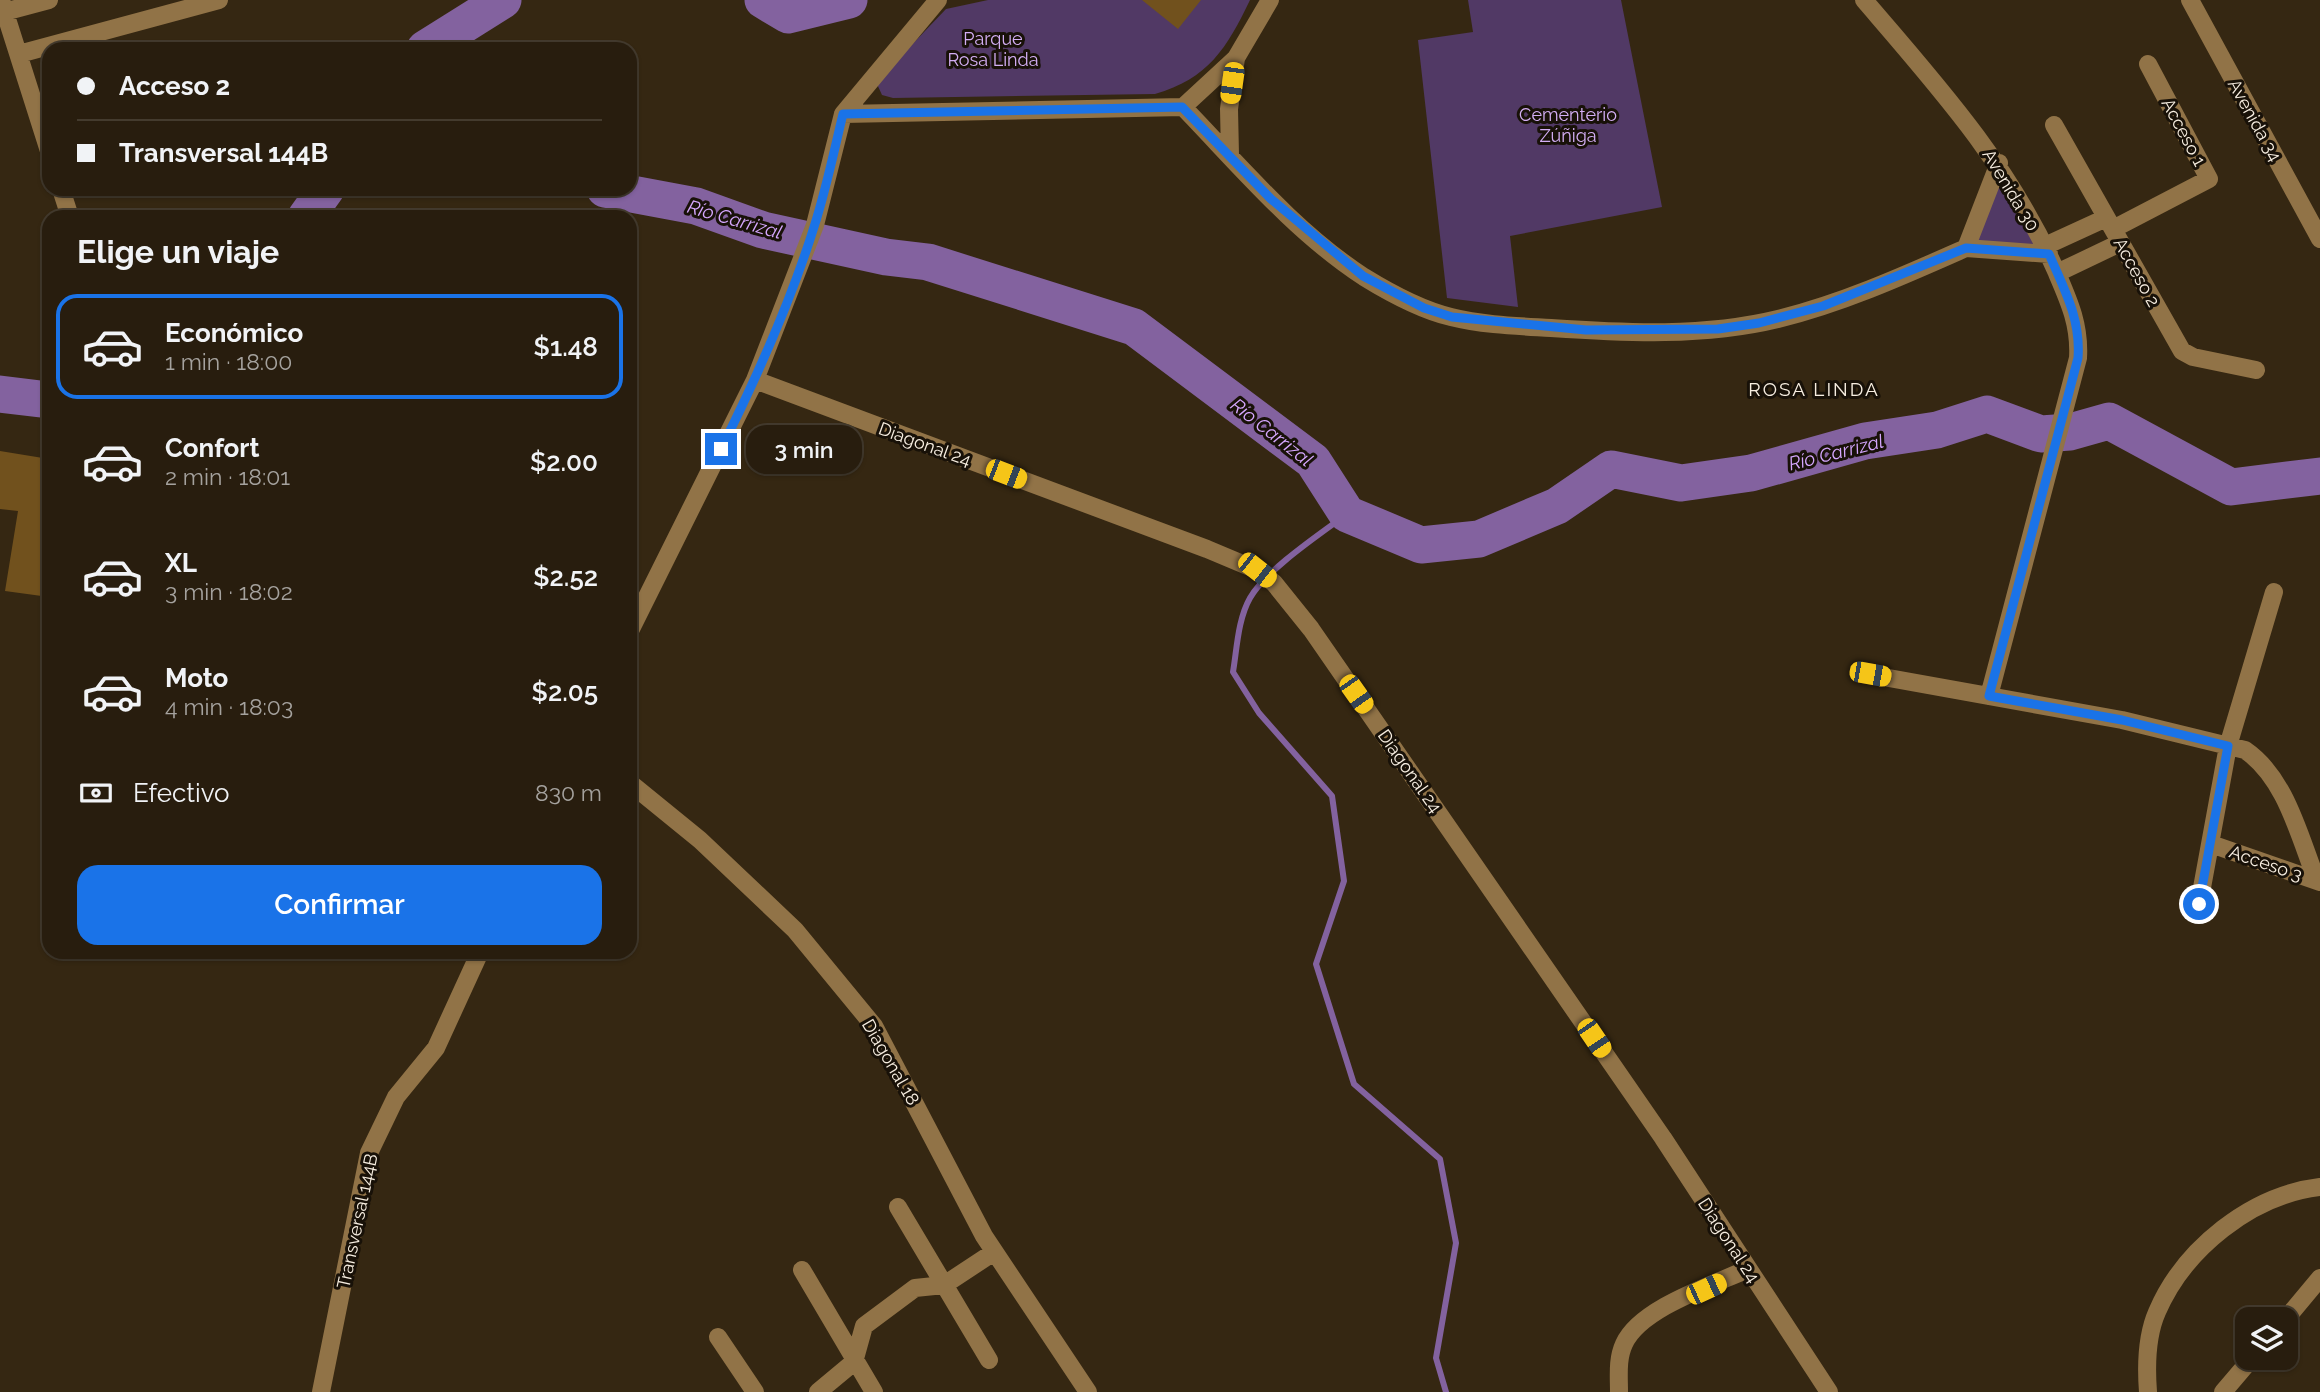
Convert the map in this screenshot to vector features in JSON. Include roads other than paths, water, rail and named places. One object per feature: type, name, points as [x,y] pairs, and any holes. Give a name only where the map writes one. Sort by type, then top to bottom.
[{"type":"street","points":[[42,128],[2,6],[49,0]]},
{"type":"street","points":[[63,42],[219,0]]},
{"type":"street","points":[[843,114],[1182,107],[1236,58],[1270,0]]},
{"type":"street","name":"Avenida 30","points":[[1864,0],[1998,163],[2047,250],[2078,328],[2078,358],[1989,696]]},
{"type":"street","name":"Avenida 34","points":[[2190,0],[2320,239]]},
{"type":"street","points":[[637,618],[755,380],[815,225],[843,114],[936,2]]},
{"type":"street","points":[[19,54],[42,48]]},
{"type":"street","points":[[1230,155],[1229,108],[1236,58]]},
{"type":"street","name":"Acceso 1","points":[[2057,273],[2113,230],[2209,179],[2148,64]]},
{"type":"street","points":[[1182,107],[1271,199],[1363,276],[1424,308],[1452,317],[1488,323],[1643,332],[1738,327],[1796,314],[1856,295],[1966,248],[2047,250]]},
{"type":"street","name":"Acceso 2","points":[[2053,125],[2182,351],[2193,357],[2256,370]]},
{"type":"street","points":[[1966,248],[1998,163]]},
{"type":"street","name":"Acceso 1","points":[[2047,250],[2113,230]]},
{"type":"street","name":"Diagonal 24","points":[[755,380],[1207,549],[1257,570],[1274,583],[1311,629],[1536,953],[1829,1392]]},
{"type":"street","points":[[2199,904],[2228,746],[2274,592]]},
{"type":"street","points":[[1861,673],[2122,720],[2245,750],[2262,761],[2277,784],[2319,881]]},
{"type":"street","name":"Diagonal 18","points":[[637,789],[700,840],[795,930],[874,1026],[995,1252],[1088,1392]]},
{"type":"street","name":"Acceso 3","points":[[2211,844],[2319,881]]},
{"type":"street","name":"Transversal 144B","points":[[321,1392],[369,1153],[396,1097],[436,1048],[477,959]]},
{"type":"street","points":[[2148,1392],[2147,1368],[2156,1313],[2180,1272],[2214,1235],[2249,1212],[2282,1195],[2320,1187]]},
{"type":"street","points":[[898,1207],[989,1360]]},
{"type":"street","points":[[818,1392],[854,1362],[864,1326],[915,1287],[944,1285],[995,1252]]},
{"type":"street","points":[[1619,1392],[1618,1366],[1624,1343],[1642,1319],[1748,1269]]},
{"type":"street","points":[[802,1270],[874,1392]]},
{"type":"street","points":[[2296,1307],[2320,1278]]},
{"type":"street","points":[[718,1337],[755,1392]]},
{"type":"street","points":[[2223,1392],[2242,1370]]},
{"type":"waterway","points":[[436,42],[503,0]]},
{"type":"waterway","points":[[763,0],[788,15],[849,0]]},
{"type":"waterway","name":"Río Carrizal","points":[[637,195],[696,206],[763,230],[886,257],[928,262],[1134,327],[1313,461],[1347,514],[1421,545],[1479,539],[1557,506],[1611,469],[1681,483],[1751,473],[1865,441],[1937,430],[1987,414],[2041,434],[2070,432],[2109,421],[2231,487],[2320,476]]},
{"type":"waterway","points":[[311,210],[321,196]]},
{"type":"waterway","points":[[0,394],[42,399]]},
{"type":"waterway","points":[[1347,514],[1294,553],[1268,576],[1250,598],[1238,634],[1233,672],[1259,713],[1332,796],[1344,881],[1316,964],[1354,1084],[1440,1159],[1456,1243],[1436,1358],[1446,1392]]},
{"type":"district","name":"ROSA LINDA","points":[[1814,389]]},
{"type":"park label","name":"Parque Rosa Linda","points":[[993,48]]},
{"type":"park label","name":"Cementerio Zúñiga","points":[[1568,124]]}]
